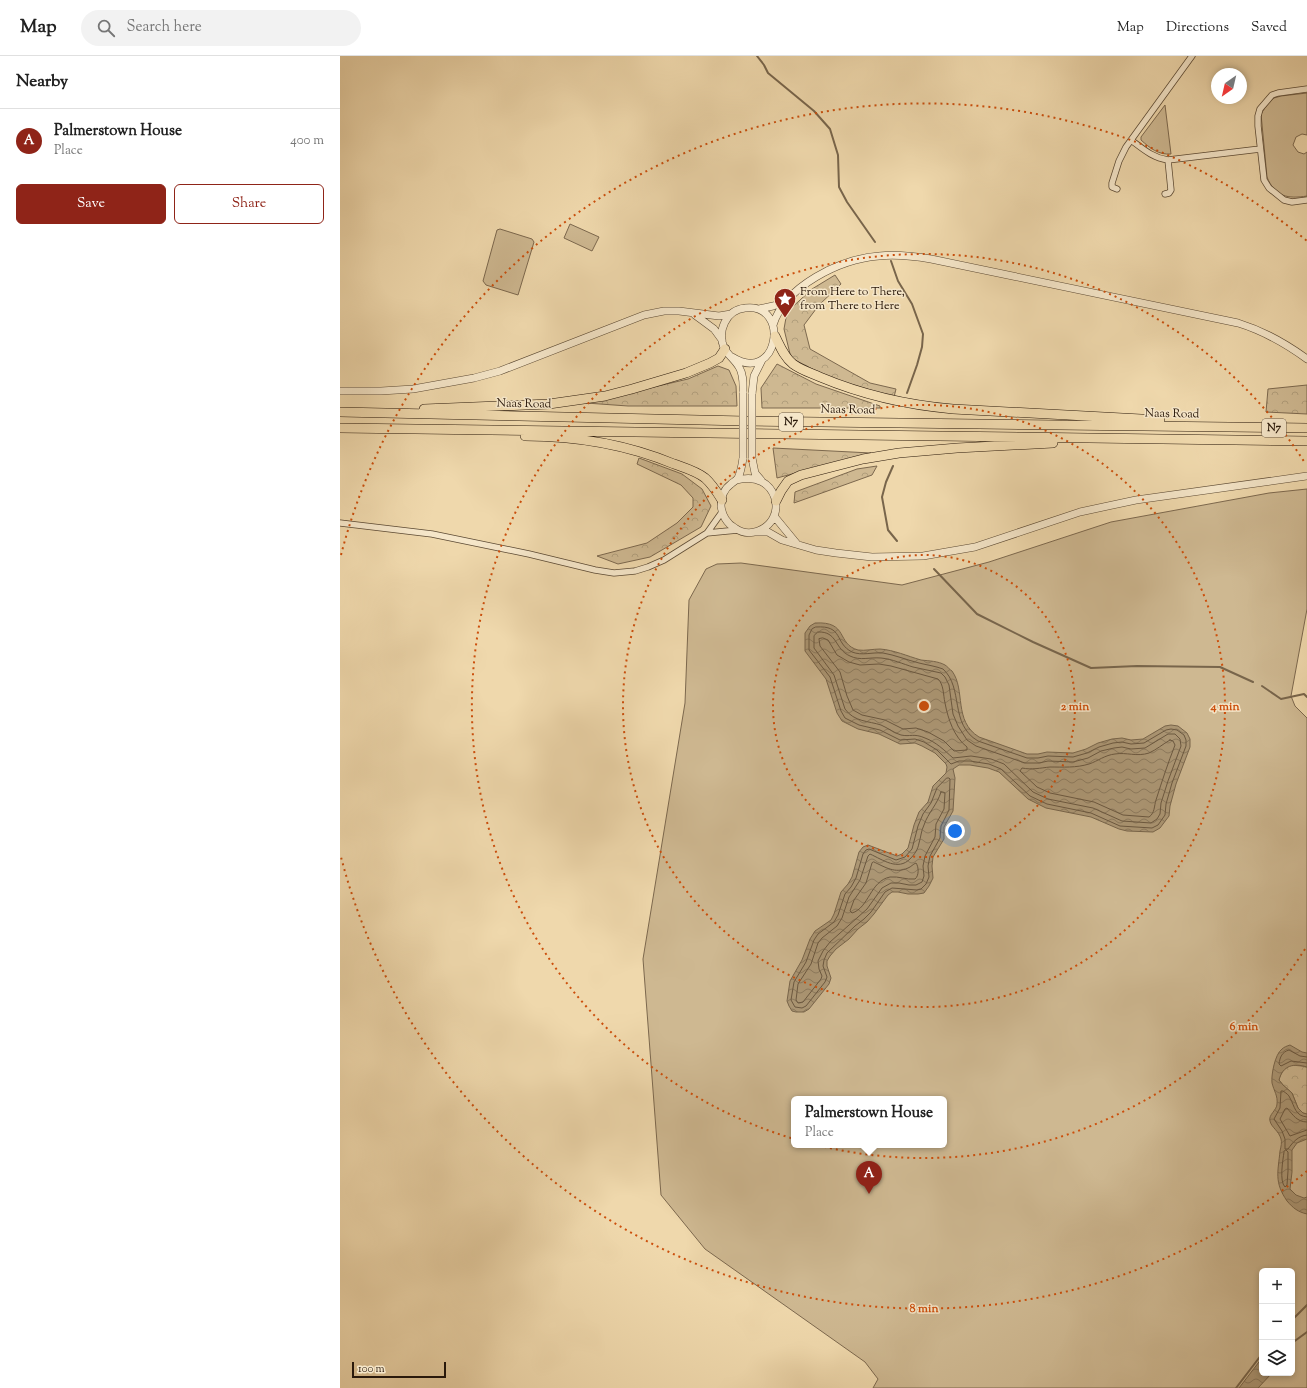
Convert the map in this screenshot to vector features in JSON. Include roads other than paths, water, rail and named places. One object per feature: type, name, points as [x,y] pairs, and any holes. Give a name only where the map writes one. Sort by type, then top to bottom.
[{"type":"highway","name":"N7","points":[[775,336],[786,357],[793,364],[805,371],[880,398],[904,403],[953,409],[1193,422],[1241,427]]},
{"type":"highway","name":"N7","points":[[340,411],[549,404],[583,400],[632,390],[686,373],[718,358],[724,344]]},
{"type":"highway","name":"Naas Road","points":[[340,411],[737,421],[1307,428]]},
{"type":"highway","name":"Naas Road","points":[[340,428],[1307,441]]},
{"type":"highway","name":"N7","points":[[374,428],[478,436],[530,436],[571,439],[618,446],[651,455],[694,472],[705,479],[722,500]]},
{"type":"highway","name":"N7","points":[[776,501],[788,481],[801,475],[863,459],[899,453],[1049,443],[1242,440]]},
{"type":"street","points":[[1117,189],[1112,187],[1112,183],[1119,161],[1126,148],[1192,56]]},
{"type":"street","points":[[1307,89],[1272,95],[1260,109],[1258,116],[1264,180],[1270,188],[1284,200],[1292,202],[1307,200]]},
{"type":"street","points":[[1131,140],[1160,159],[1168,160],[1260,149]]},
{"type":"street","points":[[1165,194],[1169,193],[1171,190],[1168,160]]},
{"type":"street","points":[[773,325],[785,302],[816,277],[844,264],[865,258],[896,255],[913,256],[1238,323],[1267,333],[1307,359]]},
{"type":"street","points":[[758,310],[785,302]]},
{"type":"street","points":[[340,391],[413,389],[454,383],[500,371],[644,314],[664,311],[680,311],[694,314],[720,316],[731,314],[744,308],[751,308],[765,313],[773,325],[775,336],[770,351],[762,359],[756,362],[744,362],[732,357]]},
{"type":"street","points":[[694,314],[714,329],[740,368],[743,381],[743,458],[737,480]]},
{"type":"street","points":[[724,344],[723,326],[726,319],[731,314]]},
{"type":"street","points":[[756,532],[767,526],[774,516],[776,501],[771,489],[755,473],[752,458],[752,394],[754,376],[762,359]]},
{"type":"street","points":[[707,533],[738,530],[750,533],[768,532],[782,540],[816,550],[872,557],[923,556],[975,547],[1087,510],[1136,500],[1307,476]]},
{"type":"street","points":[[738,530],[728,523],[722,512],[722,500],[727,488],[737,480],[750,478],[763,481]]},
{"type":"street","points":[[340,523],[432,534],[529,554],[594,570],[614,573],[635,571],[664,560],[707,533],[722,512]]},
{"type":"street","points":[[774,516],[797,544]]},
{"type":"water","points":[[815,623],[826,623],[838,629],[847,643],[851,647],[858,650],[880,649],[945,665],[952,671],[956,679],[963,714],[966,723],[971,730],[979,737],[1027,754],[1047,752],[1073,753],[1112,739],[1143,739],[1165,726],[1178,726],[1187,733],[1190,739],[1190,747],[1176,784],[1169,816],[1160,828],[1153,832],[1127,831],[1091,817],[1046,808],[1028,799],[999,772],[988,768],[959,765],[953,769],[955,778],[953,811],[944,827],[944,839],[933,857],[933,878],[929,886],[924,893],[908,894],[892,892],[888,895],[867,922],[830,956],[827,961],[831,978],[829,984],[809,1009],[804,1012],[792,1011],[787,1001],[790,981],[802,960],[810,939],[815,931],[831,920],[841,892],[852,877],[859,852],[863,847],[868,845],[897,856],[902,854],[908,848],[919,812],[928,802],[933,786],[946,773],[947,767],[935,753],[922,746],[915,743],[900,744],[879,734],[858,729],[842,721],[837,713],[826,679],[805,651],[805,633],[810,626]]},
{"type":"water","points":[[1290,1045],[1302,1052],[1307,1053],[1307,1067],[1298,1065],[1290,1066],[1283,1071],[1279,1080],[1292,1093],[1298,1108],[1303,1113],[1307,1114],[1307,1139],[1297,1143],[1292,1150],[1290,1189],[1296,1195],[1304,1198],[1307,1197],[1307,1214],[1298,1211],[1291,1206],[1280,1188],[1278,1171],[1281,1140],[1270,1119],[1277,1106],[1272,1083],[1274,1065],[1277,1055],[1284,1048]]},
{"type":"water","points":[[1259,1362],[1259,1376],[1269,1376],[1258,1388],[1239,1388]]},
{"type":"waterway","points":[[757,56],[768,73],[814,111],[830,129],[838,155],[839,187],[847,202],[875,242]]},
{"type":"waterway","points":[[891,261],[898,281],[912,304],[923,334],[922,347],[907,393]]},
{"type":"waterway","points":[[893,466],[886,482],[882,497],[888,530],[897,541]]},
{"type":"waterway","points":[[934,569],[977,614],[1033,642],[1091,668],[1137,666],[1220,667],[1253,682]]},
{"type":"waterway","points":[[1262,686],[1281,699],[1304,694],[1307,697]]},
{"type":"waterway","points":[[1295,1317],[1307,1305]]},
{"type":"waterway","points":[[1295,1341],[1307,1332]]},
{"type":"waterway","points":[[1236,1388],[1259,1358]]},
{"type":"place","name":"From Here to There, from There to Here","points":[[785,318]]},
{"type":"place","name":"Palmerstown House","points":[[869,1194]]}]
